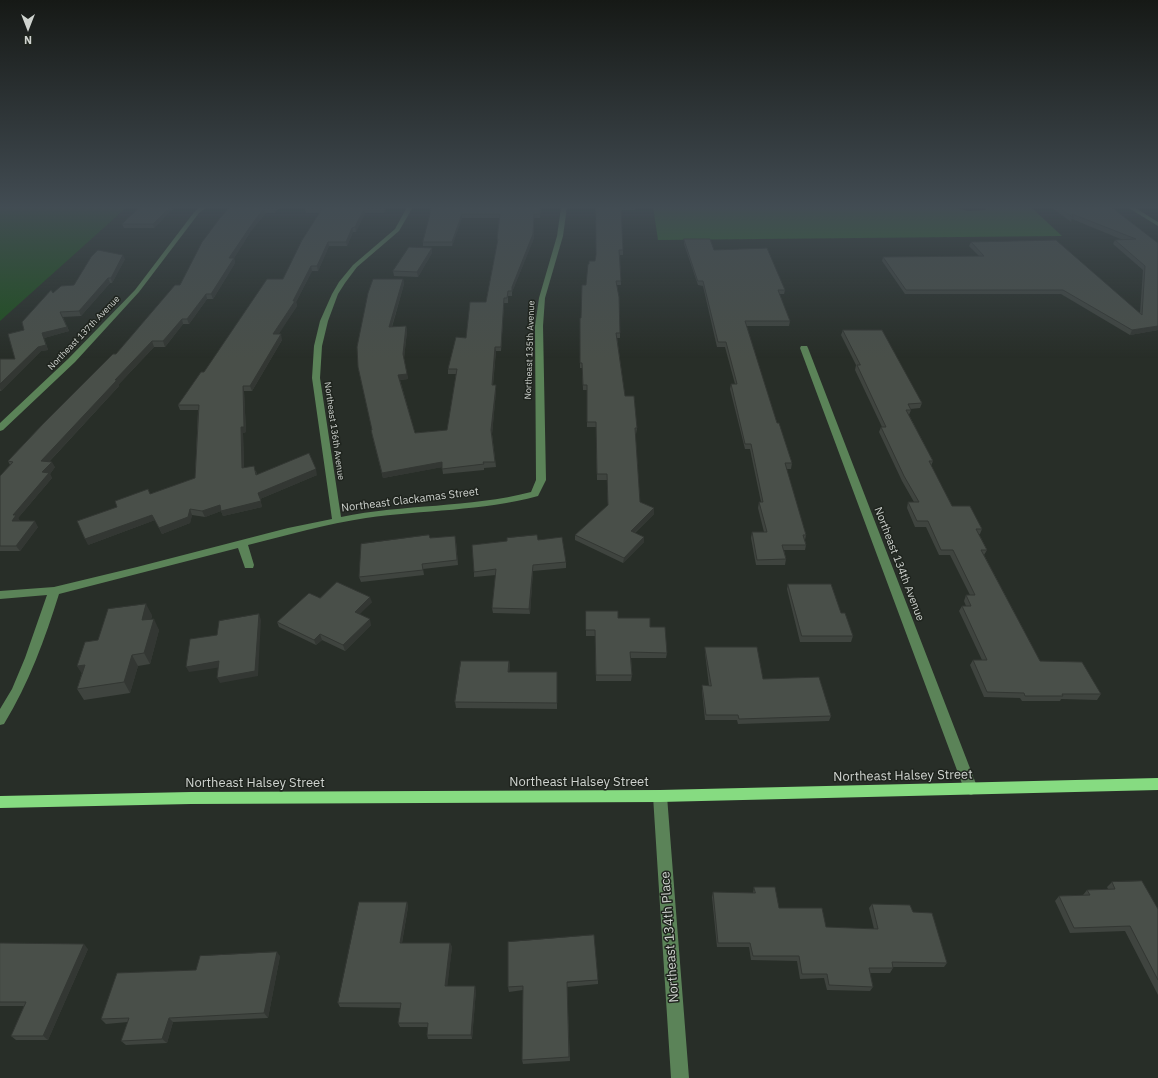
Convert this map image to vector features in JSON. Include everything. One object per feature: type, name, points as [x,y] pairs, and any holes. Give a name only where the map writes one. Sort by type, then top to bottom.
[{"type":"main road","name":"Northeast Halsey Street","points":[[0,802],[191,798],[660,796],[1158,784]]},
{"type":"street","name":"Northeast 137th Avenue","points":[[0,428],[72,360],[113,317],[141,285],[162,257]]},
{"type":"street","name":"Northeast 136th Avenue","points":[[337,521],[316,378],[319,340],[324,321],[342,282],[355,266],[365,257]]},
{"type":"street","name":"Northeast 135th Avenue","points":[[535,494],[541,480],[539,326],[542,298],[554,257]]},
{"type":"street","name":"Northeast 134th Avenue","points":[[804,348],[971,789]]},
{"type":"street","name":"Northeast Clackamas Street","points":[[0,595],[54,591],[288,531],[366,515],[493,503],[535,494]]},
{"type":"street","points":[[242,543],[249,565]]},
{"type":"street","points":[[0,720],[26,670],[41,632],[54,591]]},
{"type":"street","name":"Northeast 134th Place","points":[[660,796],[680,1078]]},
{"type":"green space","points":[[0,257],[71,257],[0,321]]},
{"type":"building","points":[[91,257],[122,257],[111,278],[108,278],[79,311],[60,312],[67,327],[42,333],[46,345],[38,347],[0,384],[0,359],[15,359],[8,334],[24,330],[22,322],[51,290],[53,293],[61,286],[74,285]]},
{"type":"building","points":[[194,257],[234,258],[211,294],[206,294],[187,319],[182,319],[163,341],[152,341],[41,461],[52,462],[42,472],[49,473],[13,515],[16,515],[12,521],[35,521],[16,546],[0,546],[0,476],[13,462],[8,461],[113,354],[116,354],[175,285],[180,285]]},
{"type":"building","points":[[294,257],[321,257],[317,266],[311,266],[293,301],[295,301],[273,334],[281,334],[250,386],[243,386],[244,427],[241,427],[242,468],[254,466],[256,475],[309,453],[316,469],[258,493],[261,501],[221,511],[220,505],[202,511],[190,509],[188,517],[159,528],[152,515],[85,539],[77,521],[117,507],[115,501],[148,489],[150,494],[195,478],[199,405],[178,405],[201,372],[204,372],[267,279],[283,279]]},
{"type":"building","points":[[402,257],[426,257],[417,272],[393,271]]},
{"type":"building","points":[[495,257],[524,257],[512,287],[512,291],[508,291],[507,298],[504,298],[501,347],[495,347],[492,385],[496,385],[491,430],[495,462],[483,462],[484,464],[442,469],[442,462],[382,473],[371,430],[358,367],[357,347],[368,293],[373,279],[403,279],[389,327],[406,326],[403,354],[407,374],[398,375],[415,433],[447,430],[457,369],[448,369],[456,337],[466,338],[470,302],[486,302]]},
{"type":"building","points":[[596,257],[619,257],[621,281],[616,281],[619,297],[620,333],[616,333],[625,396],[634,396],[640,502],[654,508],[631,531],[644,537],[624,558],[575,535],[608,505],[607,474],[597,474],[596,422],[587,422],[587,385],[583,385],[582,363],[580,363],[582,285],[586,285],[589,261],[595,261]]},
{"type":"building","points":[[690,257],[771,257],[785,290],[778,290],[790,321],[745,321],[777,423],[779,423],[792,463],[785,463],[806,535],[803,535],[806,545],[782,545],[786,559],[757,560],[752,532],[767,532],[759,502],[763,502],[751,444],[745,444],[731,384],[737,384],[726,342],[718,342],[703,281],[698,281]]},
{"type":"building","points":[[883,257],[1076,257],[1142,315],[1145,266],[1135,257],[1158,257],[1158,326],[1132,330],[1063,290],[906,290]]},
{"type":"building","points":[[843,330],[882,330],[922,403],[908,404],[911,410],[906,410],[933,461],[929,461],[952,506],[970,506],[982,529],[976,529],[987,550],[981,550],[1040,661],[1082,662],[1101,694],[1025,696],[1024,693],[987,692],[973,660],[987,660],[962,606],[971,606],[966,595],[975,595],[953,550],[941,550],[928,521],[917,521],[908,502],[919,502],[904,476],[881,427],[886,427],[857,365],[860,365]]},
{"type":"building","points":[[429,535],[430,538],[455,536],[457,560],[422,564],[423,570],[359,577],[361,544]]},
{"type":"building","points":[[537,535],[538,540],[562,537],[566,562],[533,565],[529,609],[492,608],[496,569],[474,572],[472,545],[507,541],[507,538]]},
{"type":"building","points":[[337,582],[370,597],[355,612],[370,619],[343,645],[320,634],[314,640],[277,622],[309,593],[320,598]]},
{"type":"building","points":[[788,584],[831,584],[841,613],[845,613],[853,636],[802,636]]},
{"type":"building","points":[[146,604],[142,620],[154,619],[144,653],[132,655],[124,682],[77,689],[85,665],[77,666],[85,642],[98,640],[108,609]]},
{"type":"building","points":[[586,611],[618,611],[618,618],[650,618],[650,627],[665,627],[667,653],[630,652],[632,675],[596,675],[595,630],[586,630]]},
{"type":"building","points":[[259,614],[255,671],[217,678],[219,661],[186,667],[190,639],[217,635],[219,621]]},
{"type":"building","points":[[705,647],[757,647],[763,679],[819,677],[831,716],[739,719],[738,715],[706,715],[702,685],[711,686]]},
{"type":"building","points":[[461,661],[509,661],[508,672],[557,672],[557,703],[455,702]]},
{"type":"building","points":[[1142,881],[1158,909],[1158,980],[1130,926],[1074,928],[1059,896],[1090,895],[1087,890],[1115,889],[1112,882]]},
{"type":"building","points":[[754,887],[775,887],[779,908],[822,908],[826,927],[878,929],[872,904],[910,905],[913,912],[932,913],[947,963],[892,962],[893,968],[869,968],[873,987],[829,985],[827,974],[802,974],[799,956],[753,956],[750,943],[718,943],[713,892],[755,893]]},
{"type":"building","points":[[359,902],[407,902],[400,943],[450,943],[445,986],[475,986],[471,1035],[427,1035],[428,1023],[398,1023],[401,1003],[338,1003]]},
{"type":"building","points":[[594,935],[598,980],[567,982],[569,1057],[522,1060],[523,986],[508,987],[508,942]]},
{"type":"building","points":[[0,943],[84,944],[43,1036],[11,1036],[26,1002],[0,1002]]},
{"type":"building","points":[[277,952],[264,1013],[169,1018],[162,1039],[121,1041],[129,1018],[101,1019],[117,973],[196,970],[200,956]]}]
